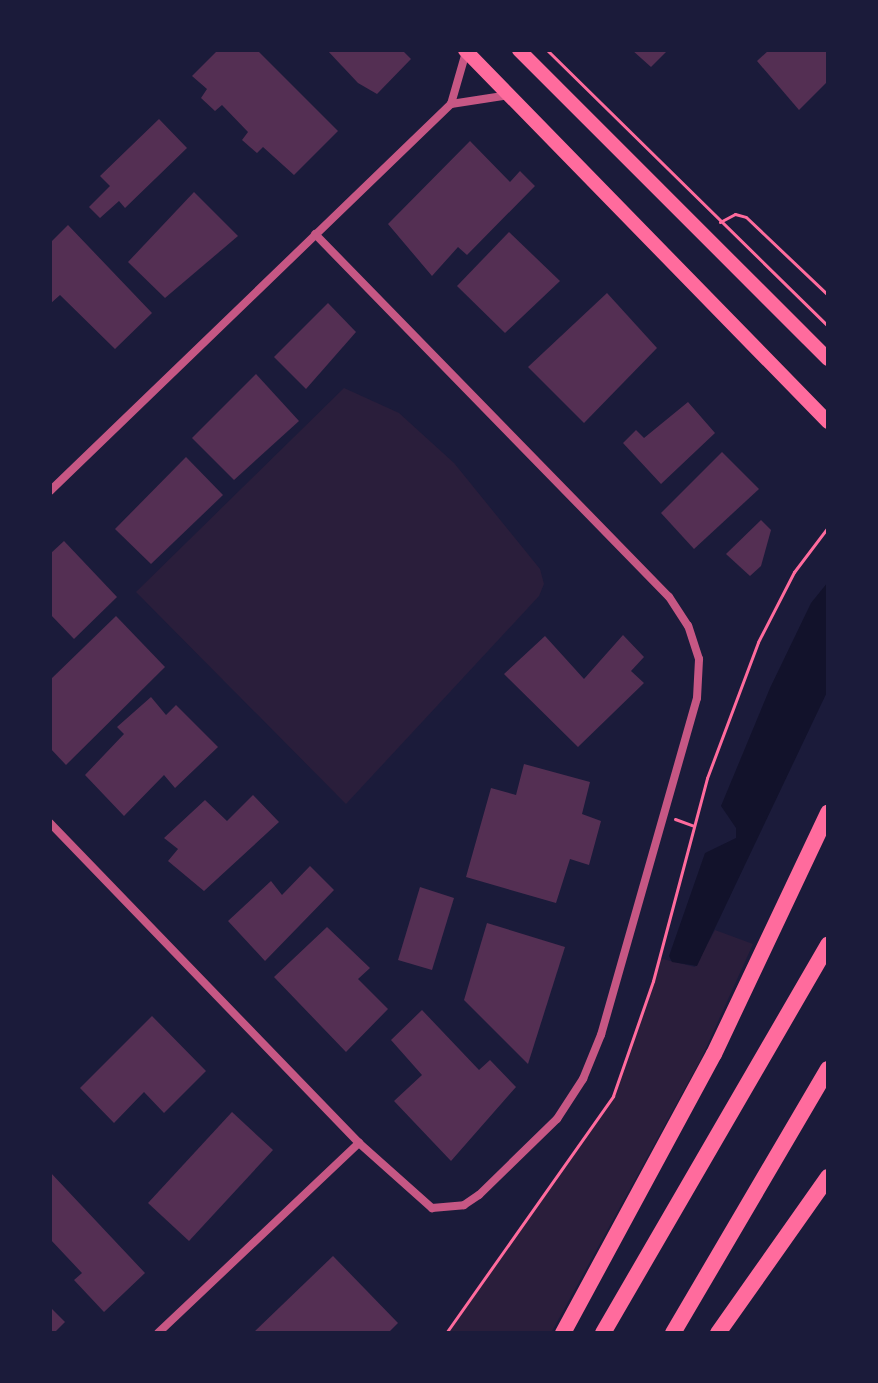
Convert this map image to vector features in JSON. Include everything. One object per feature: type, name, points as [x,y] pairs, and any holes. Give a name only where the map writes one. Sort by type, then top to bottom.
[{"type":"highway","points":[[563,1333],[714,1054],[828,813]]},
{"type":"highway","points":[[603,1333],[828,945]]},
{"type":"highway","points":[[673,1333],[828,1069]]},
{"type":"highway","points":[[718,1333],[828,1177]]},
{"type":"main road","points":[[466,50],[828,422]]},
{"type":"main road","points":[[519,50],[828,359]]},
{"type":"street","points":[[50,491],[451,104],[466,50]]},
{"type":"street","points":[[451,104],[510,95]]},
{"type":"street","points":[[50,823],[359,1143],[432,1208],[446,1210],[479,1195],[557,1119],[583,1079],[601,1035],[665,815],[697,698],[699,659],[688,626],[669,597],[315,234]]},
{"type":"street","points":[[158,1333],[359,1143]]},
{"type":"path","points":[[547,50],[828,326]]},
{"type":"path","points":[[720,222],[735,214],[746,217],[828,295]]},
{"type":"path","points":[[446,1333],[613,1096],[653,981],[694,826],[758,642],[794,572],[828,527]]},
{"type":"path","points":[[665,815],[694,826]]},
{"type":"shaded area","points":[[344,388],[399,413],[454,463],[540,569],[544,584],[539,596],[346,804],[136,592]]},
{"type":"shaded area","points":[[828,582],[828,690],[697,966],[672,962],[669,956],[705,853],[736,838],[736,828],[721,806],[770,688],[811,603]]},
{"type":"shaded area","points":[[715,930],[753,944],[701,1059],[551,1333],[446,1333],[613,1096],[659,958],[695,967]]},
{"type":"building","points":[[218,50],[257,50],[338,131],[294,175],[263,147],[257,153],[242,140],[248,132],[222,105],[215,111],[201,98],[207,89],[192,76]]},
{"type":"building","points":[[327,50],[402,50],[411,59],[377,94],[358,83]]},
{"type":"building","points":[[632,50],[668,50],[651,67]]},
{"type":"building","points":[[769,50],[828,50],[828,81],[799,110],[757,61]]},
{"type":"building","points":[[159,119],[187,148],[125,208],[119,201],[100,218],[89,207],[110,186],[100,176]]},
{"type":"building","points":[[470,141],[510,182],[520,171],[535,186],[467,255],[458,247],[432,276],[388,224]]},
{"type":"building","points":[[194,192],[238,236],[165,298],[128,262]]},
{"type":"building","points":[[68,225],[152,313],[115,349],[60,295],[50,304],[50,243]]},
{"type":"building","points":[[509,232],[560,281],[505,333],[457,286]]},
{"type":"building","points":[[607,293],[657,348],[584,423],[528,367]]},
{"type":"building","points":[[328,303],[356,332],[306,389],[274,357]]},
{"type":"building","points":[[256,374],[299,421],[234,480],[192,438]]},
{"type":"building","points":[[688,402],[715,433],[661,484],[623,443],[636,430],[644,438]]},
{"type":"building","points":[[722,452],[759,489],[694,549],[661,513]]},
{"type":"building","points":[[186,457],[223,495],[151,564],[115,529]]},
{"type":"building","points":[[761,520],[771,530],[761,566],[750,576],[726,554]]},
{"type":"building","points":[[64,541],[117,597],[74,639],[50,614],[50,554]]},
{"type":"building","points":[[116,616],[165,667],[66,765],[50,748],[50,680]]},
{"type":"building","points":[[623,635],[644,657],[631,671],[644,683],[578,747],[504,674],[545,636],[584,679]]},
{"type":"building","points":[[151,697],[166,715],[176,705],[218,747],[175,788],[164,775],[124,816],[85,775],[124,734],[117,727]]},
{"type":"building","points":[[524,764],[590,782],[582,814],[601,821],[589,865],[570,859],[556,903],[466,877],[491,788],[516,795]]},
{"type":"building","points":[[253,795],[279,822],[204,891],[168,861],[178,849],[164,838],[205,800],[227,821]]},
{"type":"building","points":[[310,866],[334,890],[265,961],[228,921],[271,881],[282,895]]},
{"type":"building","points":[[420,887],[454,898],[432,970],[398,960]]},
{"type":"building","points":[[487,923],[565,947],[528,1064],[464,1000]]},
{"type":"building","points":[[327,927],[370,968],[358,979],[388,1009],[346,1052],[274,977]]},
{"type":"building","points":[[422,1010],[479,1070],[490,1060],[516,1087],[451,1161],[394,1101],[422,1075],[391,1040]]},
{"type":"building","points":[[152,1016],[206,1071],[164,1113],[144,1092],[114,1123],[80,1088]]},
{"type":"building","points":[[232,1112],[273,1150],[189,1241],[148,1203]]},
{"type":"building","points":[[50,1172],[145,1273],[104,1312],[74,1280],[82,1273],[50,1239]]},
{"type":"building","points":[[333,1256],[398,1323],[388,1333],[253,1333]]},
{"type":"building","points":[[50,1307],[65,1322],[54,1333],[50,1333]]}]
